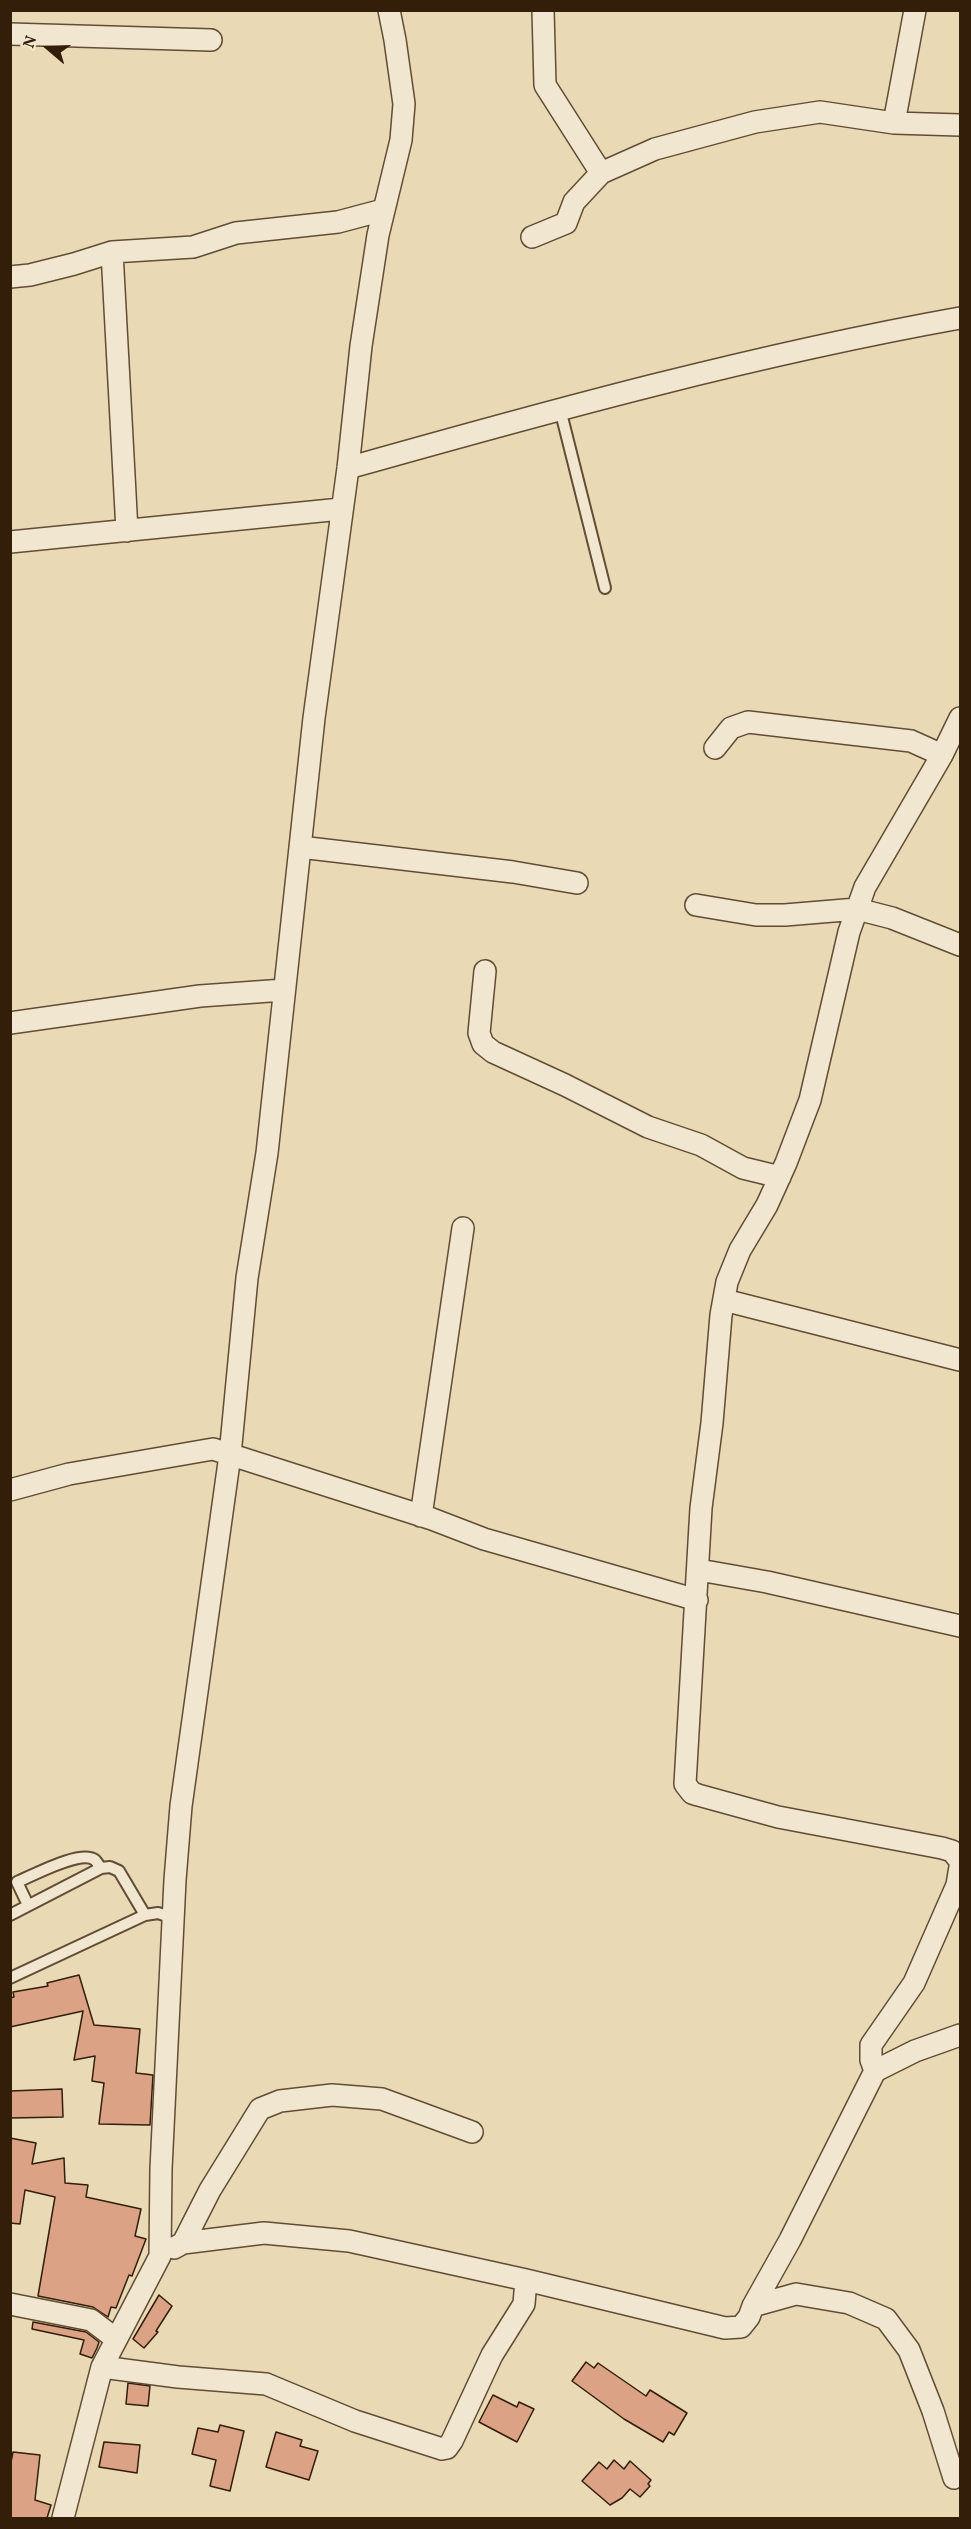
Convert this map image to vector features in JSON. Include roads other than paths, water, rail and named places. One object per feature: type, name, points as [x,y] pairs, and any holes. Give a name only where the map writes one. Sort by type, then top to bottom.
[{"type":"street","points":[[63,2518],[102,2367],[160,2256],[161,2169],[173,1918],[181,1806],[230,1455],[247,1278],[267,1153],[300,847],[348,468],[360,346],[383,210],[401,140],[404,104],[389,10]]},
{"type":"street","points":[[543,10],[545,85],[601,173]]},
{"type":"street","points":[[894,123],[915,10]]},
{"type":"street","points":[[10,34],[212,40]]},
{"type":"street","points":[[532,237],[566,223],[574,202],[601,173],[655,149],[755,122],[820,112],[894,123],[960,125]]},
{"type":"street","points":[[10,277],[63,267],[112,252],[193,247],[236,233],[338,222],[383,210]]},
{"type":"street","points":[[112,252],[127,531]]},
{"type":"street","points":[[348,468],[560,409],[865,335],[960,318]]},
{"type":"street","points":[[10,542],[341,509]]},
{"type":"street","points":[[960,718],[942,755],[865,887],[849,932],[810,1100],[780,1177],[740,1250],[727,1282],[701,1508],[685,1784],[688,1790],[698,1795],[778,1817],[942,1848],[952,1851],[960,1861]]},
{"type":"street","points":[[715,748],[731,728],[748,722],[910,741],[942,755]]},
{"type":"street","points":[[300,847],[513,872],[577,883]]},
{"type":"street","points":[[696,905],[756,915],[857,909],[892,918],[960,945]]},
{"type":"street","points":[[485,971],[479,1033],[483,1044],[493,1052],[648,1127],[701,1145],[743,1168],[780,1177]]},
{"type":"street","points":[[10,1023],[200,996],[284,990]]},
{"type":"street","points":[[421,1516],[463,1228]]},
{"type":"street","points":[[724,1300],[960,1360]]},
{"type":"street","points":[[10,1490],[69,1474],[213,1449],[421,1516],[495,1543],[697,1600]]},
{"type":"street","points":[[699,1570],[767,1582],[960,1626]]},
{"type":"street","points":[[875,2071],[871,2060],[871,2045],[914,1983],[957,1885],[960,1867]]},
{"type":"street","points":[[160,2256],[183,2243],[264,2233],[349,2241],[526,2280],[725,2328],[741,2327],[749,2317],[790,2240],[875,2071],[915,2051],[960,2035]]},
{"type":"street","points":[[183,2243],[210,2190],[260,2109],[280,2101],[332,2095],[382,2099],[472,2132]]},
{"type":"street","points":[[102,2367],[178,2378],[266,2384],[355,2421],[442,2449],[447,2448],[492,2355],[524,2304],[526,2280]]},
{"type":"street","points":[[753,2306],[796,2294],[849,2303],[886,2319],[909,2350],[933,2411],[954,2478]]},
{"type":"street","points":[[10,2304],[91,2320],[116,2339]]},
{"type":"lane","points":[[560,409],[605,588]]},
{"type":"lane","points":[[28,1905],[14,1883],[72,1859],[84,1857],[94,1859],[101,1868]]},
{"type":"lane","points":[[10,1915],[101,1868],[110,1867],[119,1871],[145,1915]]},
{"type":"lane","points":[[10,1978],[145,1915],[158,1913],[173,1918]]}]
